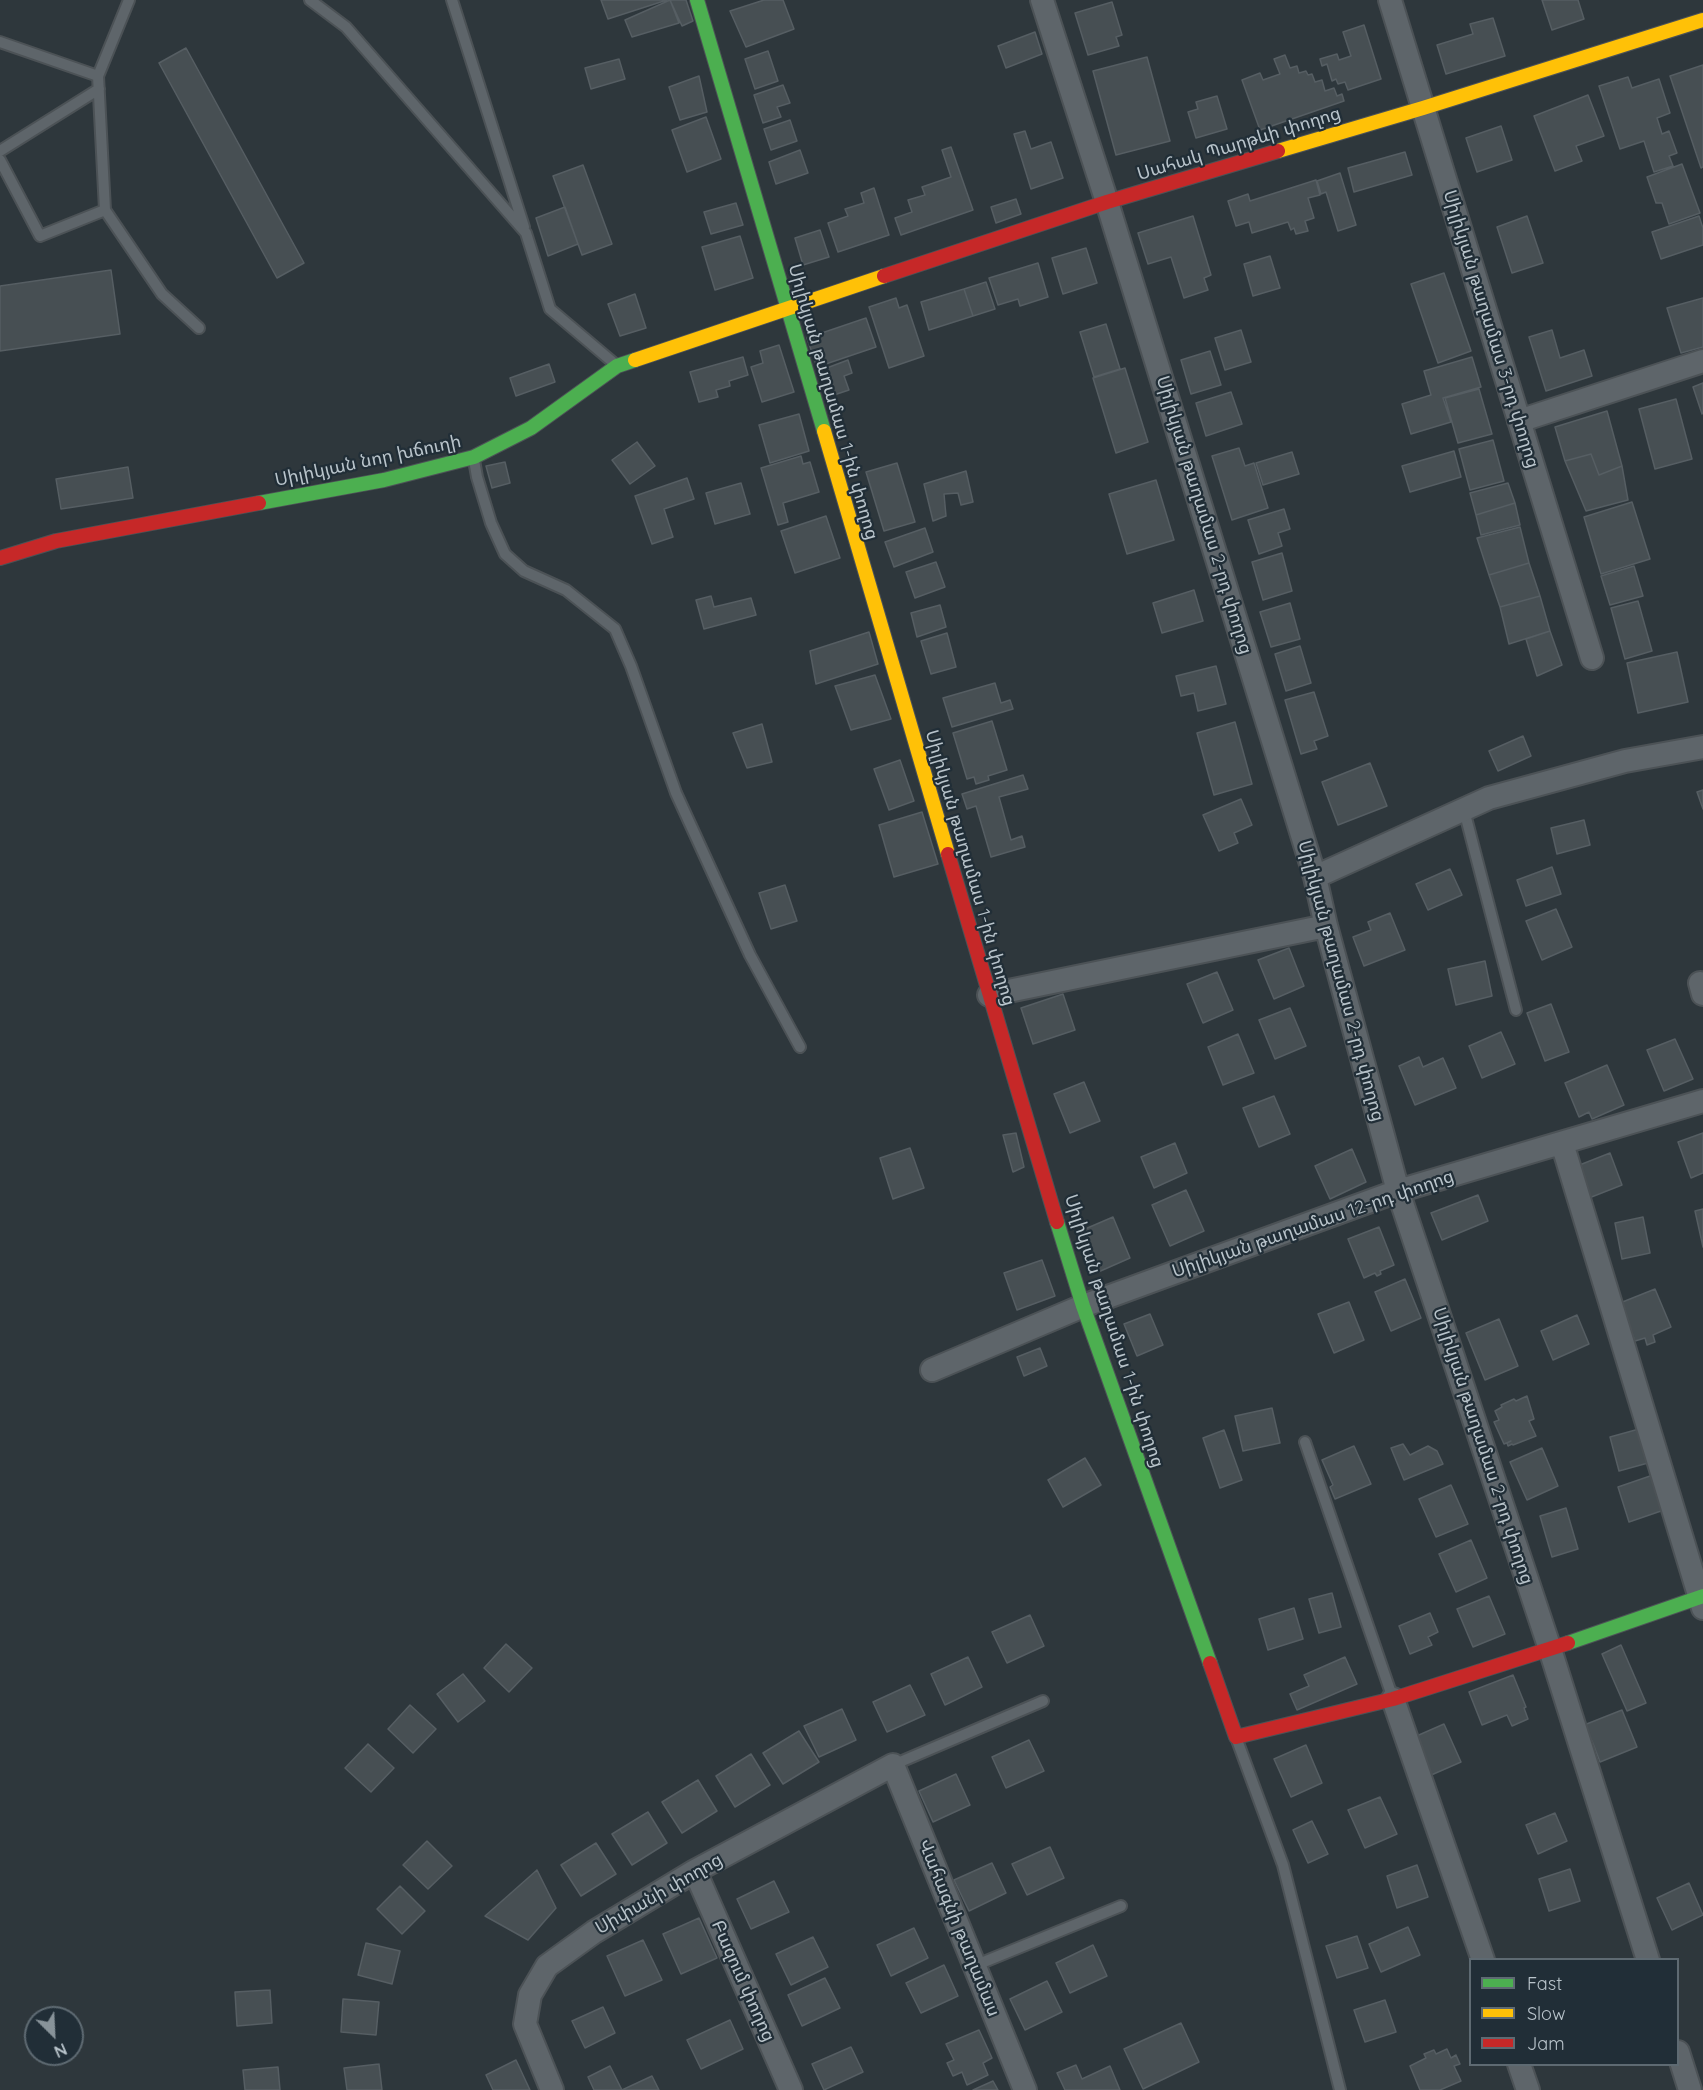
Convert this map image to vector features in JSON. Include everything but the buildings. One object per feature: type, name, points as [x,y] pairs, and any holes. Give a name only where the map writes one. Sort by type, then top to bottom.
[{"type":"street","name":"Սիլիկյան թաղամաս 1-ին փողոց","points":[[697,0],[989,995],[1083,1306],[1236,1737]]},
{"type":"street","name":"Սիլիկյան թաղամաս 2-րդ փողոց","points":[[1042,0],[1107,202],[1315,878],[1398,1191],[1550,1649],[1648,1958]]},
{"type":"street","name":"Սիլիկյան թաղամաս 3-րդ փողոց","points":[[1390,0],[1592,658]]},
{"type":"street","name":"Սահակ Պարթևի փողոց","points":[[786,308],[1107,202],[1424,108],[1703,20]]},
{"type":"street","name":"Սիլիկյան նոր խճուղի","points":[[0,558],[56,541],[384,480],[474,457],[531,428],[617,366],[786,308]]},
{"type":"street","points":[[1519,421],[1703,362]]},
{"type":"street","points":[[1315,878],[1489,798],[1625,761],[1703,747]]},
{"type":"street","points":[[989,995],[1326,926]]},
{"type":"street","name":"Սիլիկյան թաղամաս 12-րդ փողոց","points":[[932,1370],[1083,1306],[1398,1191],[1703,1101]]},
{"type":"street","points":[[1236,1737],[1393,1699],[1702,1600],[1562,1143]]},
{"type":"street","points":[[1393,1699],[1483,1958]]},
{"type":"street","name":"Սիփանի փողոց","points":[[552,2090],[525,2024],[530,1995],[547,1966],[594,1932],[695,1871],[893,1765]]},
{"type":"street","name":"Վահագնի թաղամաս","points":[[893,1765],[1025,2090]]},
{"type":"street","name":"Բազում փողոց","points":[[695,1871],[791,2090]]},
{"type":"street","points":[[1679,2058],[1689,2090]]},
{"type":"street","points":[[1521,2066],[1528,2090]]},
{"type":"lane","points":[[129,0],[98,76],[105,210],[162,294],[199,328]]},
{"type":"lane","points":[[309,0],[346,27],[526,233]]},
{"type":"lane","points":[[452,0],[550,309],[617,366]]},
{"type":"lane","points":[[0,42],[98,76]]},
{"type":"lane","points":[[0,151],[99,89]]},
{"type":"lane","points":[[0,160],[40,236],[105,210]]},
{"type":"lane","points":[[474,457],[477,477],[491,523],[505,554],[524,571],[566,590],[615,629],[631,666],[676,793],[750,955],[800,1047]]},
{"type":"lane","points":[[1464,810],[1516,1010]]},
{"type":"lane","points":[[1305,1442],[1393,1699]]},
{"type":"lane","points":[[893,1765],[1042,1701]]},
{"type":"lane","points":[[1236,1737],[1283,1866],[1340,2090]]},
{"type":"lane","points":[[974,1966],[1121,1906]]},
{"type":"traffic: fast","points":[[697,0],[824,431]]},
{"type":"traffic: fast","points":[[259,503],[384,480],[474,457],[531,428],[617,366],[635,360]]},
{"type":"traffic: fast","points":[[1057,1222],[1083,1306],[1210,1663]]},
{"type":"traffic: fast","points":[[1568,1643],[1703,1596]]},
{"type":"traffic: slow","points":[[1278,151],[1703,20]]},
{"type":"traffic: slow","points":[[635,360],[884,276]]},
{"type":"traffic: slow","points":[[824,431],[948,854]]},
{"type":"traffic: jam","points":[[884,276],[1107,202],[1278,151]]},
{"type":"traffic: jam","points":[[0,558],[56,541],[259,503]]},
{"type":"traffic: jam","points":[[948,854],[1057,1222]]},
{"type":"traffic: jam","points":[[1210,1663],[1236,1737],[1393,1699],[1568,1643]]}]
